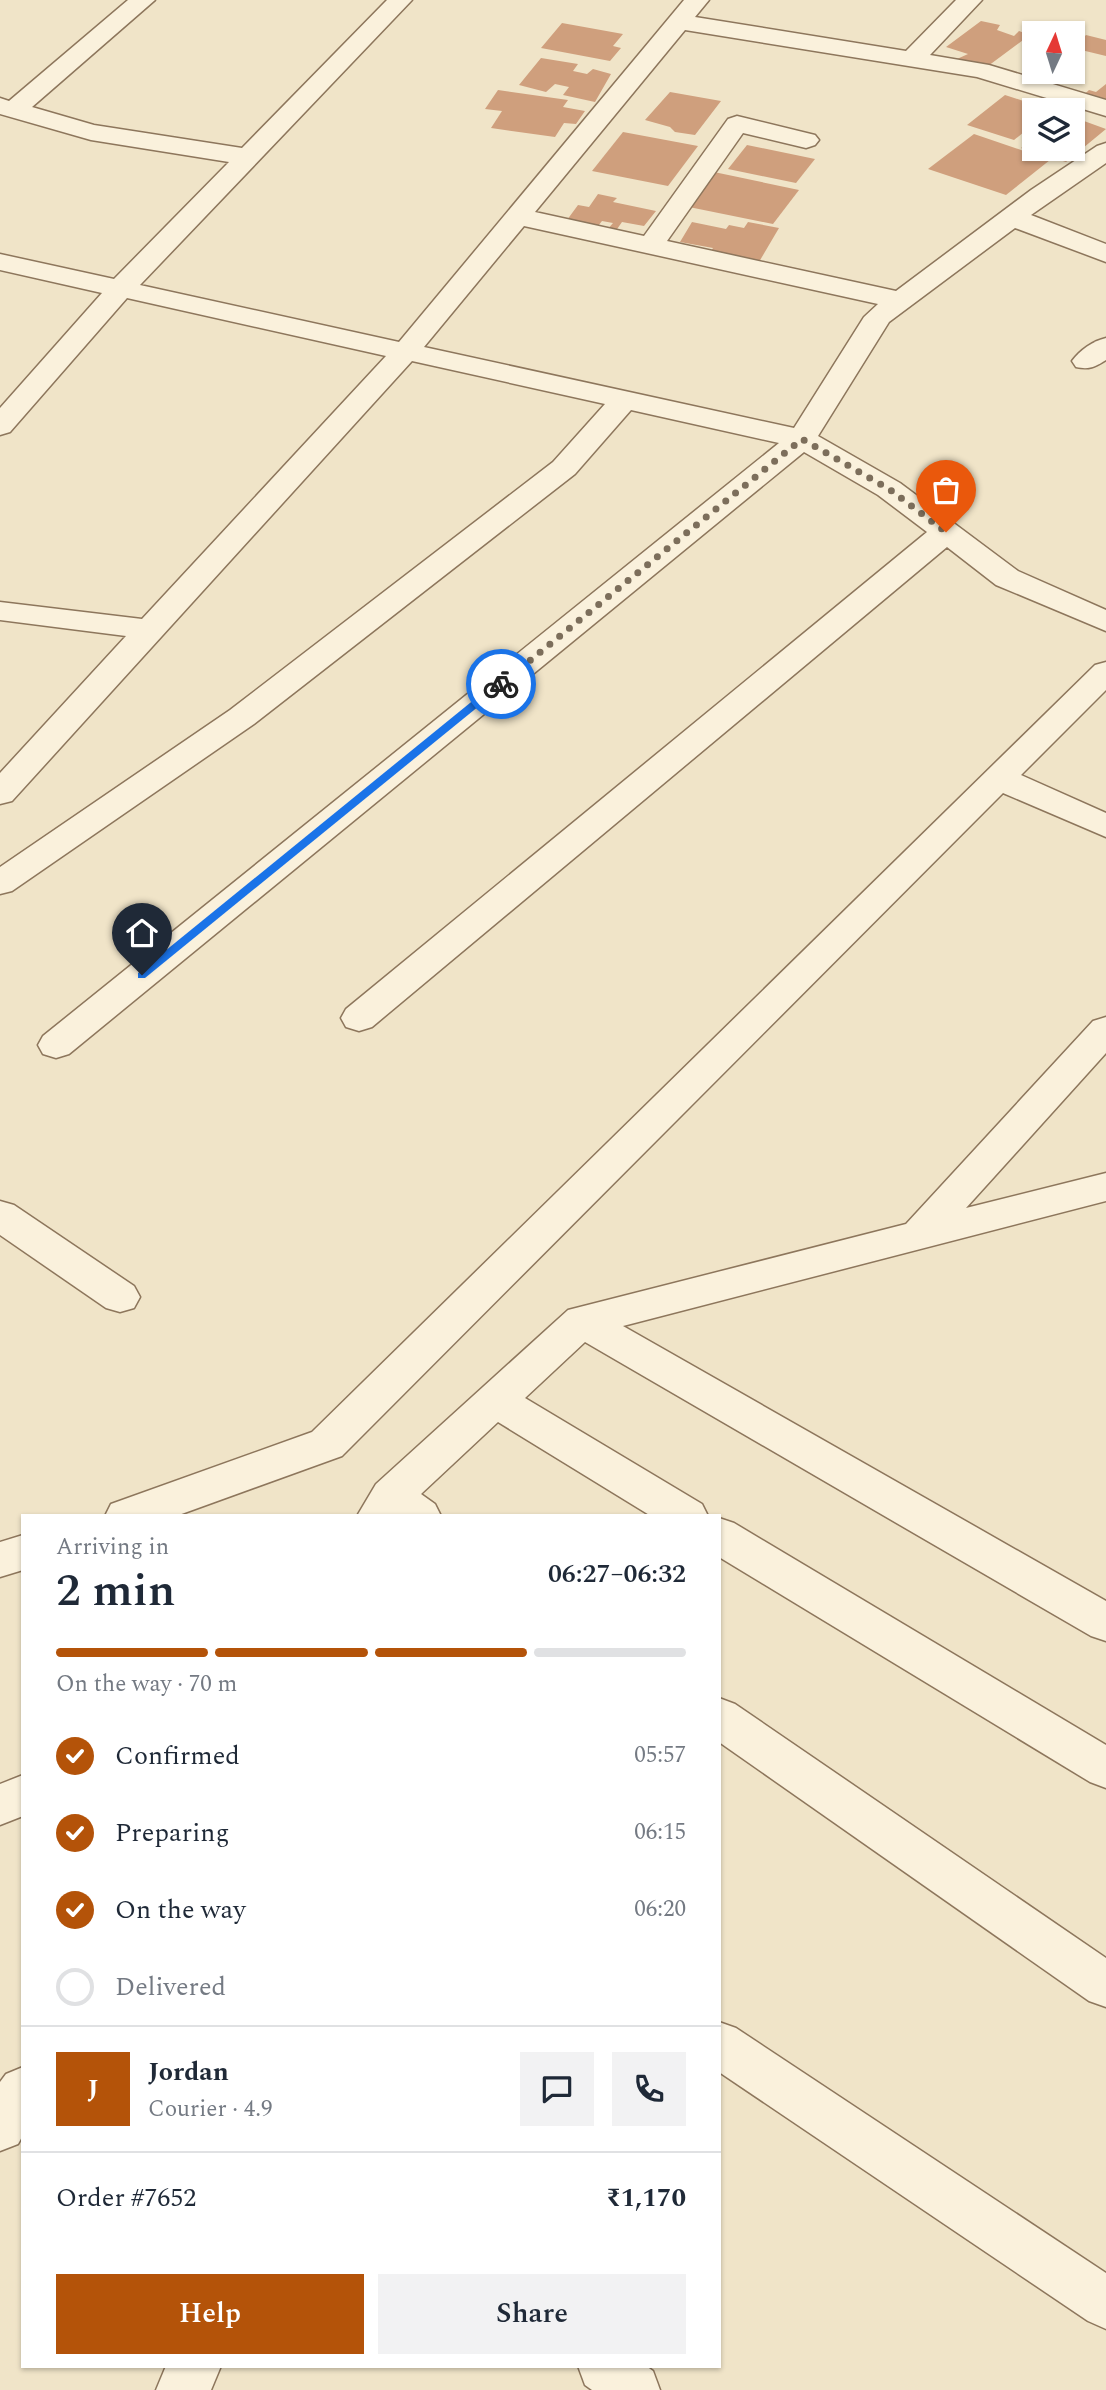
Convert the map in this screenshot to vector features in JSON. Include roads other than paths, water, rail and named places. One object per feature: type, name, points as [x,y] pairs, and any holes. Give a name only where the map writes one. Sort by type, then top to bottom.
[{"type":"street","points":[[6,108],[144,0]]},
{"type":"street","points":[[0,426],[121,288],[400,0]]},
{"type":"street","points":[[0,793],[406,351],[697,0]]},
{"type":"street","points":[[912,59],[970,0]]},
{"type":"street","points":[[678,22],[980,70],[1106,108]]},
{"type":"street","points":[[6,108],[91,132],[248,157]]},
{"type":"street","points":[[650,246],[737,124],[806,140]]},
{"type":"street","points":[[56,1045],[802,439],[878,317],[1106,151]]},
{"type":"street","points":[[517,216],[900,300]]},
{"type":"street","points":[[1012,217],[1106,254]]},
{"type":"street","points":[[0,262],[802,439],[889,489],[1007,578],[1106,622]]},
{"type":"street","points":[[0,883],[242,716],[554,476],[625,399]]},
{"type":"street","points":[[359,1018],[946,532]]},
{"type":"street","points":[[0,611],[150,630]]},
{"type":"street","points":[[132,1514],[327,1444],[1106,672]]},
{"type":"street","points":[[1000,779],[1106,826]]},
{"type":"street","points":[[919,1235],[1106,1030]]},
{"type":"street","points":[[397,1509],[495,1400],[582,1321],[1106,1186]]},
{"type":"street","points":[[0,1215],[120,1297]]},
{"type":"street","points":[[582,1321],[1103,1616]]},
{"type":"street","points":[[495,1400],[684,1514]]},
{"type":"street","points":[[721,1536],[1106,1768]]},
{"type":"street","points":[[0,1560],[21,1553]]},
{"type":"street","points":[[721,1718],[1106,1985]]},
{"type":"street","points":[[0,1805],[21,1796]]},
{"type":"street","points":[[721,2045],[1106,2303]]},
{"type":"street","points":[[0,2127],[21,2093]]},
{"type":"street","points":[[182,2390],[194,2368]]},
{"type":"street","points":[[606,2368],[634,2390]]}]
